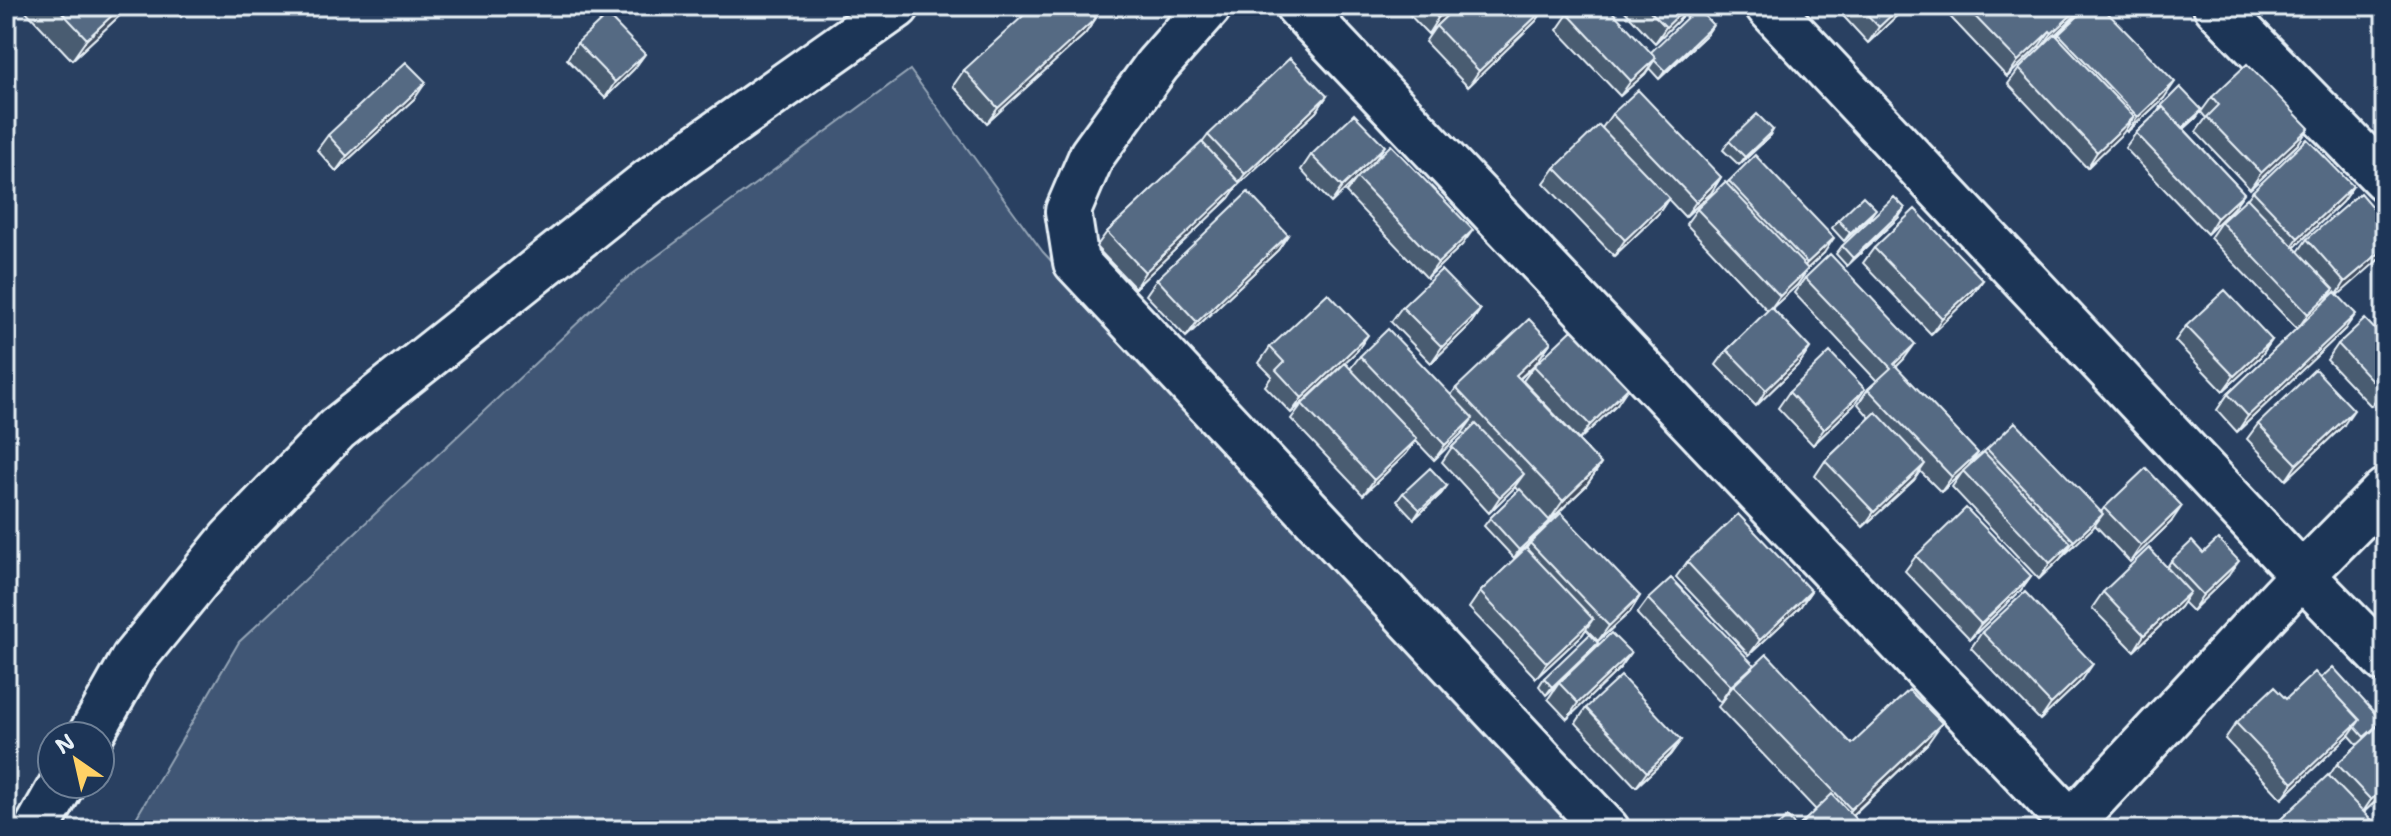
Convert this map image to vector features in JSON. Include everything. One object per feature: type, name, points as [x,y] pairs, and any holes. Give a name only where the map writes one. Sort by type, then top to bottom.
[{"type":"street","points":[[99,720],[134,658],[231,539],[337,429],[648,182],[897,6]]},
{"type":"street","points":[[1209,6],[1157,65],[1092,155],[1068,211],[1076,262],[1607,830]]},
{"type":"street","points":[[1298,6],[2074,827],[2302,575],[2385,491]]},
{"type":"street","points":[[1768,6],[2385,660]]},
{"type":"street","points":[[2216,6],[2385,179]]},
{"type":"street","points":[[36,830],[53,800]]},
{"type":"shaded area","points":[[910,70],[1043,252],[1581,830],[129,830],[239,642],[619,284]]},
{"type":"building","points":[[56,6],[122,6],[87,39]]},
{"type":"building","points":[[1034,6],[1085,6],[1096,18],[998,108],[964,70]]},
{"type":"building","points":[[1427,6],[1452,6],[1438,18]]},
{"type":"building","points":[[1457,6],[1547,6],[1479,71],[1436,26]]},
{"type":"building","points":[[1577,6],[1607,6],[1656,58],[1631,81],[1568,14]]},
{"type":"building","points":[[1645,6],[1688,6],[1666,27]]},
{"type":"building","points":[[1859,6],[1901,6],[1879,27]]},
{"type":"building","points":[[1965,6],[2081,6],[2018,61]]},
{"type":"building","points":[[2089,6],[2101,6],[2175,82],[2138,117],[2059,34]]},
{"type":"building","points":[[1697,8],[1713,25],[1665,71],[1651,52]]},
{"type":"building","points":[[607,15],[645,54],[615,82],[577,43]]},
{"type":"building","points":[[2055,34],[2134,117],[2097,152],[2019,69]]},
{"type":"building","points":[[1290,58],[1327,96],[1245,174],[1208,135]]},
{"type":"building","points":[[406,62],[426,82],[347,156],[328,135]]},
{"type":"building","points":[[2247,64],[2309,128],[2261,173],[2207,117],[2219,105],[2212,97]]},
{"type":"building","points":[[2180,87],[2202,110],[2182,128],[2160,107]]},
{"type":"building","points":[[1638,90],[1721,177],[1696,202],[1612,114]]},
{"type":"building","points":[[2163,107],[2244,193],[2217,218],[2136,133]]},
{"type":"building","points":[[1354,114],[1385,146],[1342,187],[1311,155]]},
{"type":"building","points":[[1757,114],[1773,130],[1745,157],[1729,141]]},
{"type":"building","points":[[1599,125],[1669,198],[1625,240],[1555,168]]},
{"type":"building","points":[[2307,139],[2353,186],[2298,238],[2253,191]]},
{"type":"building","points":[[1202,142],[1240,183],[1145,272],[1107,232]]},
{"type":"building","points":[[1391,145],[1473,230],[1438,263],[1357,178]]},
{"type":"building","points":[[1755,155],[1834,238],[1807,263],[1729,181]]},
{"type":"building","points":[[1725,182],[1808,269],[1780,296],[1697,209]]},
{"type":"building","points":[[1248,192],[1288,235],[1197,322],[1157,279]]},
{"type":"building","points":[[2360,193],[2385,222],[2385,248],[2345,282],[2307,239]]},
{"type":"building","points":[[1863,196],[1876,209],[1850,233],[1838,220]]},
{"type":"building","points":[[1894,197],[1905,208],[1853,258],[1842,246]]},
{"type":"building","points":[[2247,198],[2334,289],[2308,314],[2221,222]]},
{"type":"building","points":[[1915,209],[1983,280],[1942,318],[1874,248]]},
{"type":"building","points":[[1830,254],[1915,344],[1894,364],[1978,453],[1952,477],[1868,389],[1891,368],[1805,278]]},
{"type":"building","points":[[1441,270],[1480,310],[1442,347],[1402,307]]},
{"type":"building","points":[[2225,290],[2272,340],[2234,376],[2186,326]]},
{"type":"building","points":[[2335,292],[2356,314],[2248,416],[2228,394]]},
{"type":"building","points":[[1328,293],[1368,335],[1302,398],[1276,370],[1284,362],[1270,347]]},
{"type":"building","points":[[1771,307],[1810,348],[1766,390],[1727,350]]},
{"type":"building","points":[[1529,319],[1551,342],[1516,375],[1601,464],[1563,501],[1456,388]]},
{"type":"building","points":[[2365,319],[2385,340],[2385,387],[2382,391],[2338,344]]},
{"type":"building","points":[[1388,329],[1473,418],[1445,445],[1360,356]]},
{"type":"building","points":[[1572,330],[1628,388],[1590,425],[1534,366]]},
{"type":"building","points":[[1830,352],[1865,389],[1824,429],[1789,392]]},
{"type":"building","points":[[1345,363],[1417,439],[1374,480],[1302,404]]},
{"type":"building","points":[[2315,369],[2354,410],[2297,464],[2258,424]]},
{"type":"building","points":[[1876,412],[1925,464],[1874,512],[1825,461]]},
{"type":"building","points":[[2015,422],[2103,514],[2074,541],[1987,449]]},
{"type":"building","points":[[1476,424],[1524,474],[1500,497],[1452,447]]},
{"type":"building","points":[[1984,452],[2071,543],[2050,563],[1963,471]]},
{"type":"building","points":[[1430,468],[1447,486],[1420,510],[1403,493]]},
{"type":"building","points":[[2146,468],[2182,506],[2141,546],[2104,508]]},
{"type":"building","points":[[1520,489],[1550,521],[1519,550],[1490,518]]},
{"type":"building","points":[[1966,508],[2031,576],[1981,624],[1916,556]]},
{"type":"building","points":[[1561,513],[1640,596],[1609,626],[1530,543]]},
{"type":"building","points":[[1738,514],[1811,591],[1760,640],[1687,562]]},
{"type":"building","points":[[2218,539],[2239,561],[2203,595],[2171,561],[2192,541],[2203,553]]},
{"type":"building","points":[[1526,548],[1593,619],[1547,663],[1480,592]]},
{"type":"building","points":[[2149,548],[2190,592],[2144,635],[2103,592]]},
{"type":"building","points":[[1671,578],[1754,665],[1731,686],[1648,599]]},
{"type":"building","points":[[2025,592],[2093,664],[2051,704],[1982,632]]},
{"type":"building","points":[[1611,633],[1631,653],[1578,703],[1559,683]]},
{"type":"building","points":[[1590,634],[1598,643],[1552,687],[1544,678]]},
{"type":"building","points":[[1767,654],[1852,744],[1909,690],[1942,723],[1851,809],[1733,686]]},
{"type":"building","points":[[2333,667],[2382,721],[2364,737],[2355,727],[2360,720],[2321,678]]},
{"type":"building","points":[[2315,672],[2360,720],[2293,783],[2236,723],[2274,687],[2286,699]]},
{"type":"building","points":[[1621,676],[1681,740],[1647,772],[1586,708]]},
{"type":"building","points":[[2382,722],[2385,725],[2385,787],[2371,800],[2337,764]]},
{"type":"building","points":[[2328,775],[2381,830],[2290,830],[2280,820]]},
{"type":"building","points":[[1832,794],[1866,830],[1773,830],[1787,817],[1797,828]]}]
